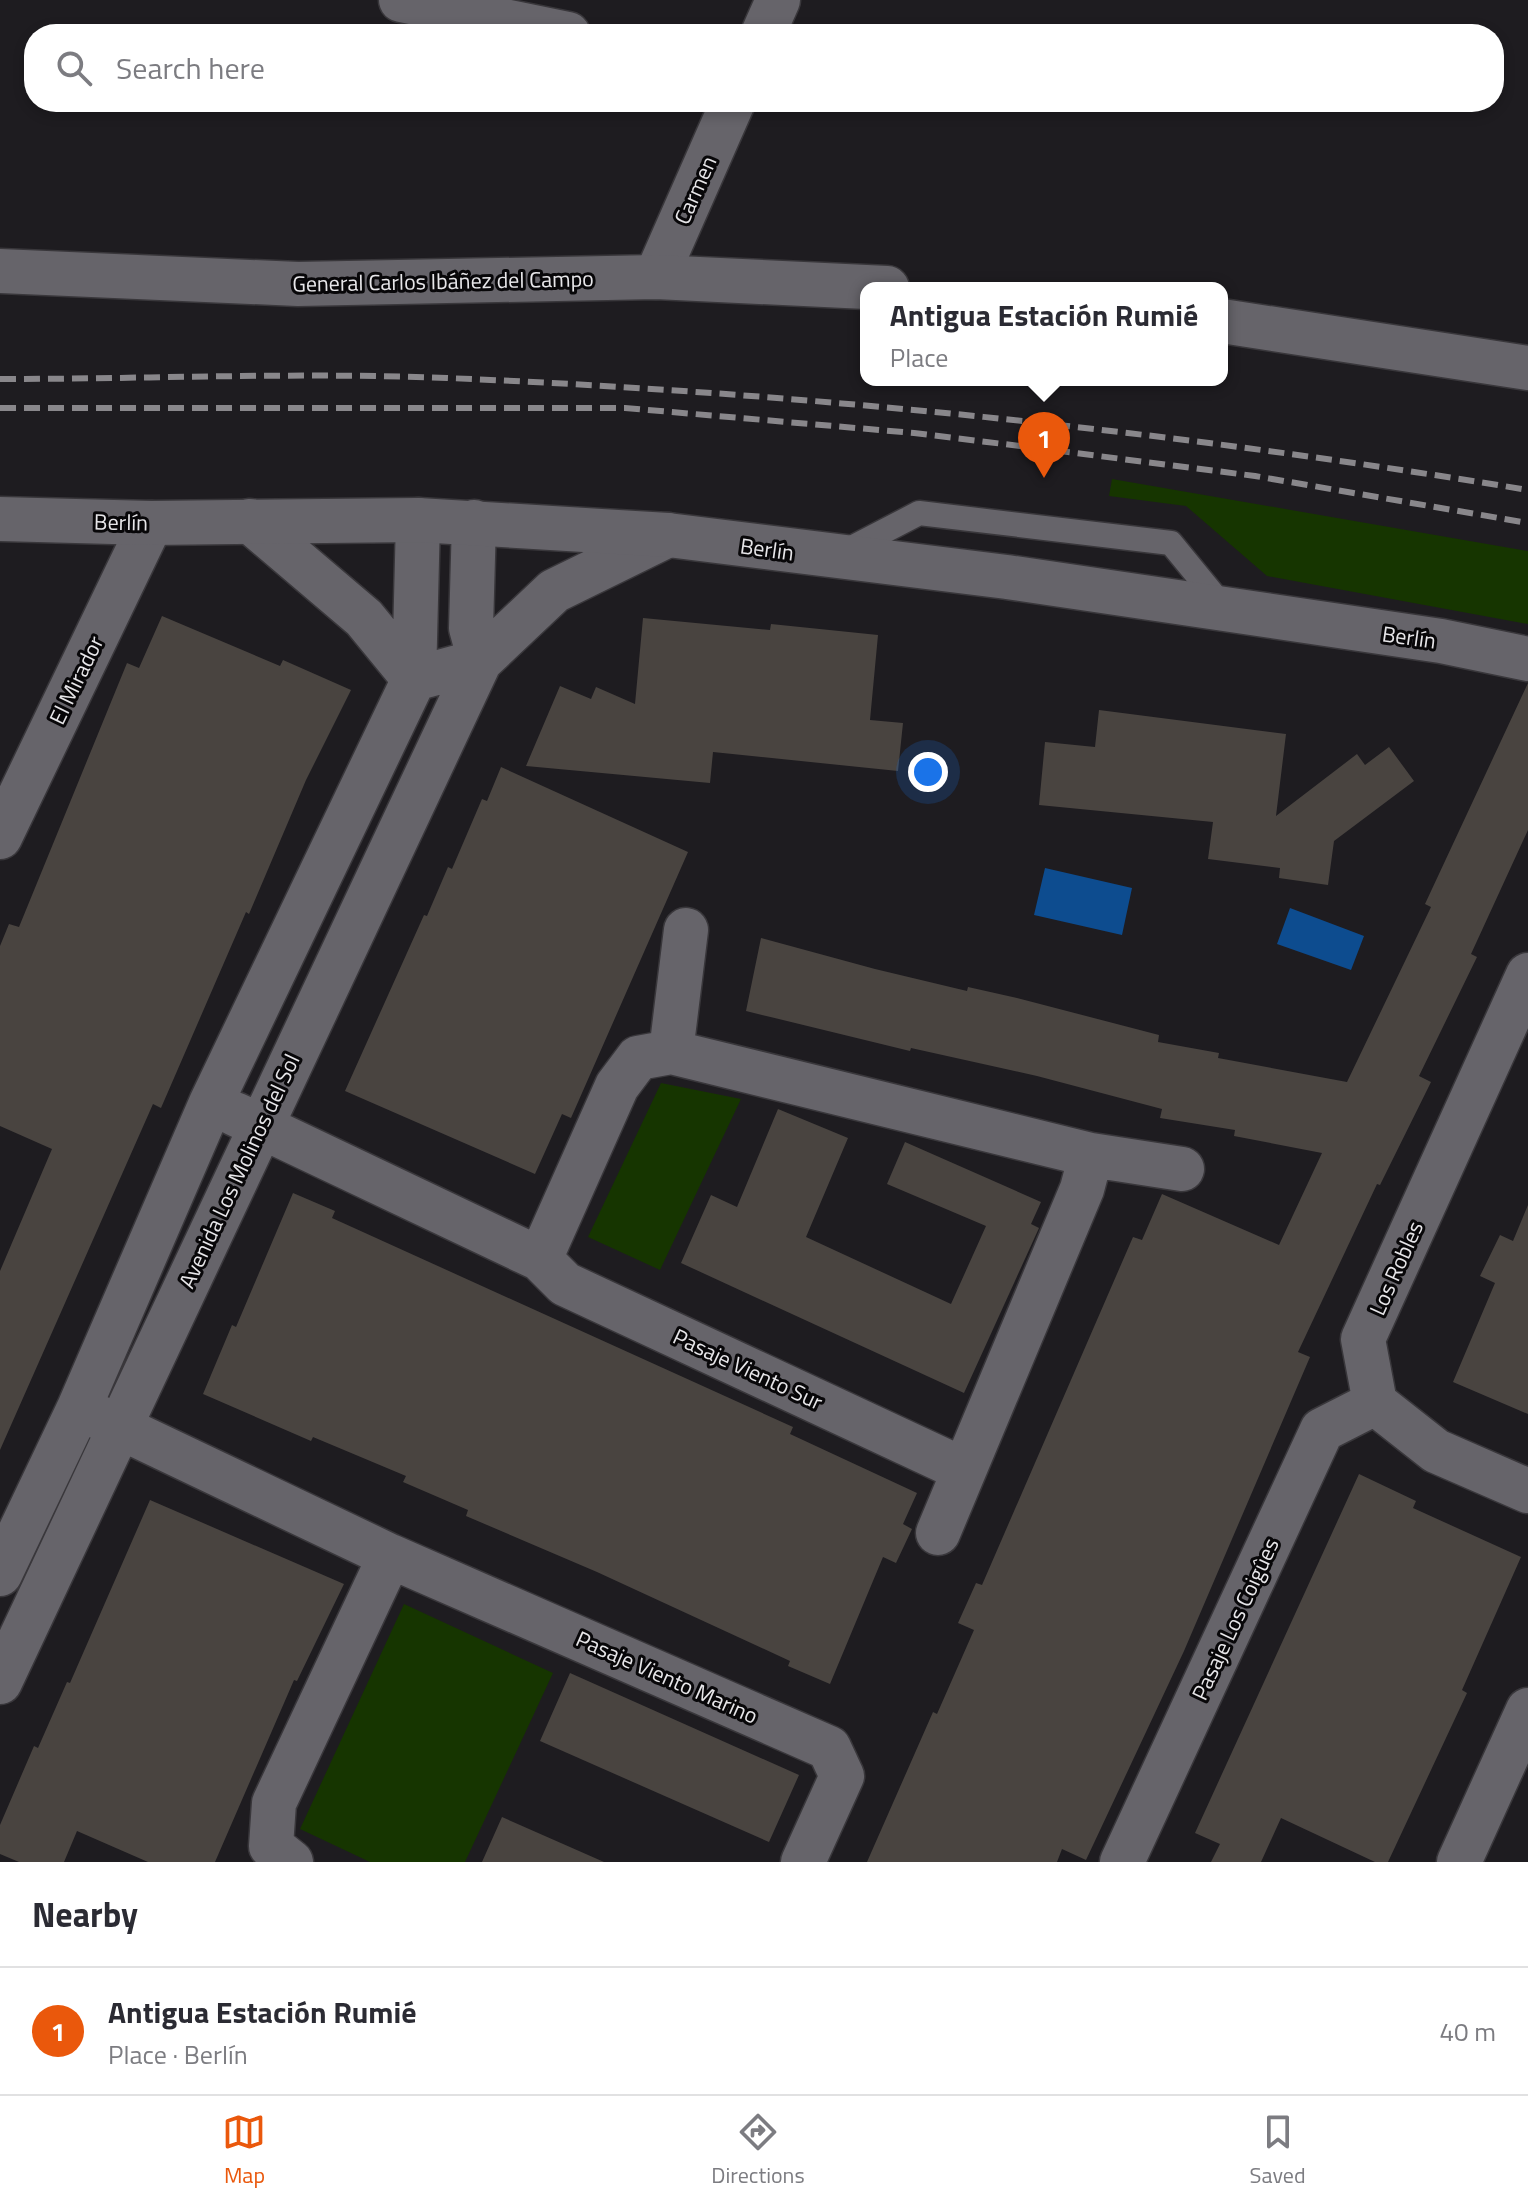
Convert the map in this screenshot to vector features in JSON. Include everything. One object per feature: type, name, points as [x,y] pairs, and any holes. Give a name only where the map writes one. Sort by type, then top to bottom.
[{"type":"street","points":[[401,0],[519,24]]},
{"type":"street","points":[[767,24],[778,0]]},
{"type":"street","name":"Carmen","points":[[656,277],[729,112]]},
{"type":"street","name":"General Carlos Ibáñez del Campo","points":[[0,271],[298,284],[656,277],[860,287]]},
{"type":"street","points":[[1228,322],[1528,368]]},
{"type":"street","name":"Berlín","points":[[0,519],[151,523],[418,520],[668,535],[831,558],[1007,577],[1441,641],[1528,659]]},
{"type":"street","points":[[0,1574],[79,1408],[211,1103],[414,679],[418,520]]},
{"type":"street","points":[[250,521],[364,618],[414,679]]},
{"type":"street","points":[[474,522],[471,628],[480,661]]},
{"type":"street","name":"El Mirador","points":[[0,837],[151,523]]},
{"type":"street","name":"Avenida Los Molinos del Sol","points":[[0,1682],[480,661],[554,591],[668,535]]},
{"type":"street","name":"Avenida Los Molinos del Sol","points":[[414,679],[480,661]]},
{"type":"street","points":[[671,1052],[686,930]]},
{"type":"street","name":"Los Robles","points":[[1375,1403],[1363,1339],[1528,975]]},
{"type":"street","points":[[540,1259],[617,1086],[638,1058],[671,1052],[1091,1155],[1182,1169]]},
{"type":"street","name":"Pasaje Viento Sur","points":[[211,1103],[540,1259],[565,1284],[964,1470]]},
{"type":"street","points":[[938,1533],[1082,1189],[1091,1155]]},
{"type":"street","points":[[1375,1403],[1436,1451],[1528,1491]]},
{"type":"street","name":"Pasaje Los Coigûes","points":[[1122,1862],[1322,1430],[1375,1403]]},
{"type":"street","name":"Pasaje Viento Marino","points":[[79,1408],[390,1556],[829,1748],[842,1776],[803,1862]]},
{"type":"street","points":[[291,1862],[271,1846],[274,1803],[390,1556]]},
{"type":"street","points":[[1459,1862],[1528,1710]]},
{"type":"lane","points":[[831,558],[919,513],[1171,543],[1227,611]]},
{"type":"green space","points":[[1112,479],[1528,551],[1528,624],[1267,576],[1186,506],[1109,496]]},
{"type":"green space","points":[[661,1083],[741,1099],[660,1270],[588,1237]]},
{"type":"green space","points":[[404,1604],[553,1673],[465,1862],[370,1862],[300,1829]]},
{"type":"water","points":[[1045,868],[1132,888],[1122,935],[1034,915]]},
{"type":"water","points":[[1290,908],[1364,936],[1351,970],[1277,944]]},
{"type":"building","points":[[162,616],[280,666],[283,660],[351,690],[306,780],[249,914],[246,912],[161,1108],[153,1104],[0,1450],[0,1271],[52,1149],[0,1126],[0,946],[9,924],[19,927],[127,663],[139,668]]},
{"type":"building","points":[[643,618],[770,630],[771,624],[878,635],[870,720],[903,723],[898,771],[713,752],[710,783],[526,766],[560,686],[591,699],[596,687],[635,704]]},
{"type":"building","points":[[1528,683],[1528,830],[1471,954],[1477,957],[1419,1076],[1431,1082],[1380,1185],[1377,1184],[1298,1352],[1310,1357],[1184,1651],[1086,1860],[1062,1849],[1057,1862],[867,1862],[933,1712],[937,1714],[974,1630],[958,1623],[976,1583],[982,1585],[1133,1237],[1142,1240],[1162,1194],[1279,1245],[1322,1153],[1234,1136],[1235,1130],[1160,1118],[1162,1109],[1037,1076],[911,1048],[910,1051],[746,1011],[761,938],[875,969],[967,991],[968,987],[1017,998],[1159,1035],[1158,1042],[1219,1053],[1218,1058],[1347,1082],[1431,907],[1425,904]]},
{"type":"building","points":[[1099,710],[1286,734],[1276,816],[1357,754],[1365,765],[1389,747],[1414,781],[1334,841],[1328,885],[1279,878],[1280,868],[1208,859],[1213,822],[1039,805],[1045,742],[1095,747]]},
{"type":"building","points":[[501,767],[688,852],[571,1118],[562,1114],[535,1174],[345,1091],[424,915],[427,916],[448,867],[452,869],[482,799],[487,801]]},
{"type":"building","points":[[778,1109],[848,1138],[806,1237],[951,1304],[986,1226],[887,1184],[905,1142],[1041,1202],[1031,1224],[1039,1228],[964,1393],[681,1263],[711,1195],[737,1207]]},
{"type":"building","points":[[293,1193],[335,1211],[332,1218],[793,1427],[790,1434],[917,1493],[903,1524],[912,1529],[896,1563],[883,1557],[830,1684],[788,1666],[790,1661],[466,1516],[468,1510],[403,1482],[406,1476],[313,1437],[311,1441],[203,1394],[232,1325],[236,1327]]},
{"type":"building","points":[[1528,1205],[1528,1414],[1453,1382],[1495,1283],[1480,1276],[1500,1235],[1513,1241]]},
{"type":"building","points":[[1359,1474],[1416,1501],[1413,1508],[1521,1557],[1462,1690],[1467,1693],[1388,1862],[1375,1862],[1281,1818],[1261,1862],[1211,1862],[1220,1844],[1195,1833]]},
{"type":"building","points":[[150,1500],[344,1584],[297,1681],[294,1680],[215,1862],[148,1862],[77,1831],[64,1862],[19,1862],[0,1854],[0,1825],[34,1746],[38,1748],[67,1682],[70,1683]]},
{"type":"building","points":[[570,1673],[799,1775],[769,1842],[540,1741]]},
{"type":"building","points":[[502,1817],[604,1862],[482,1862]]},
{"type":"railway","points":[[0,379],[391,376],[718,394],[854,404],[1125,433],[1528,490]]},
{"type":"railway","points":[[0,408],[625,408],[914,433],[1044,449],[1255,476],[1528,523]]},
{"type":"place","name":"Antigua Estación Rumié","points":[[1044,478]]}]
